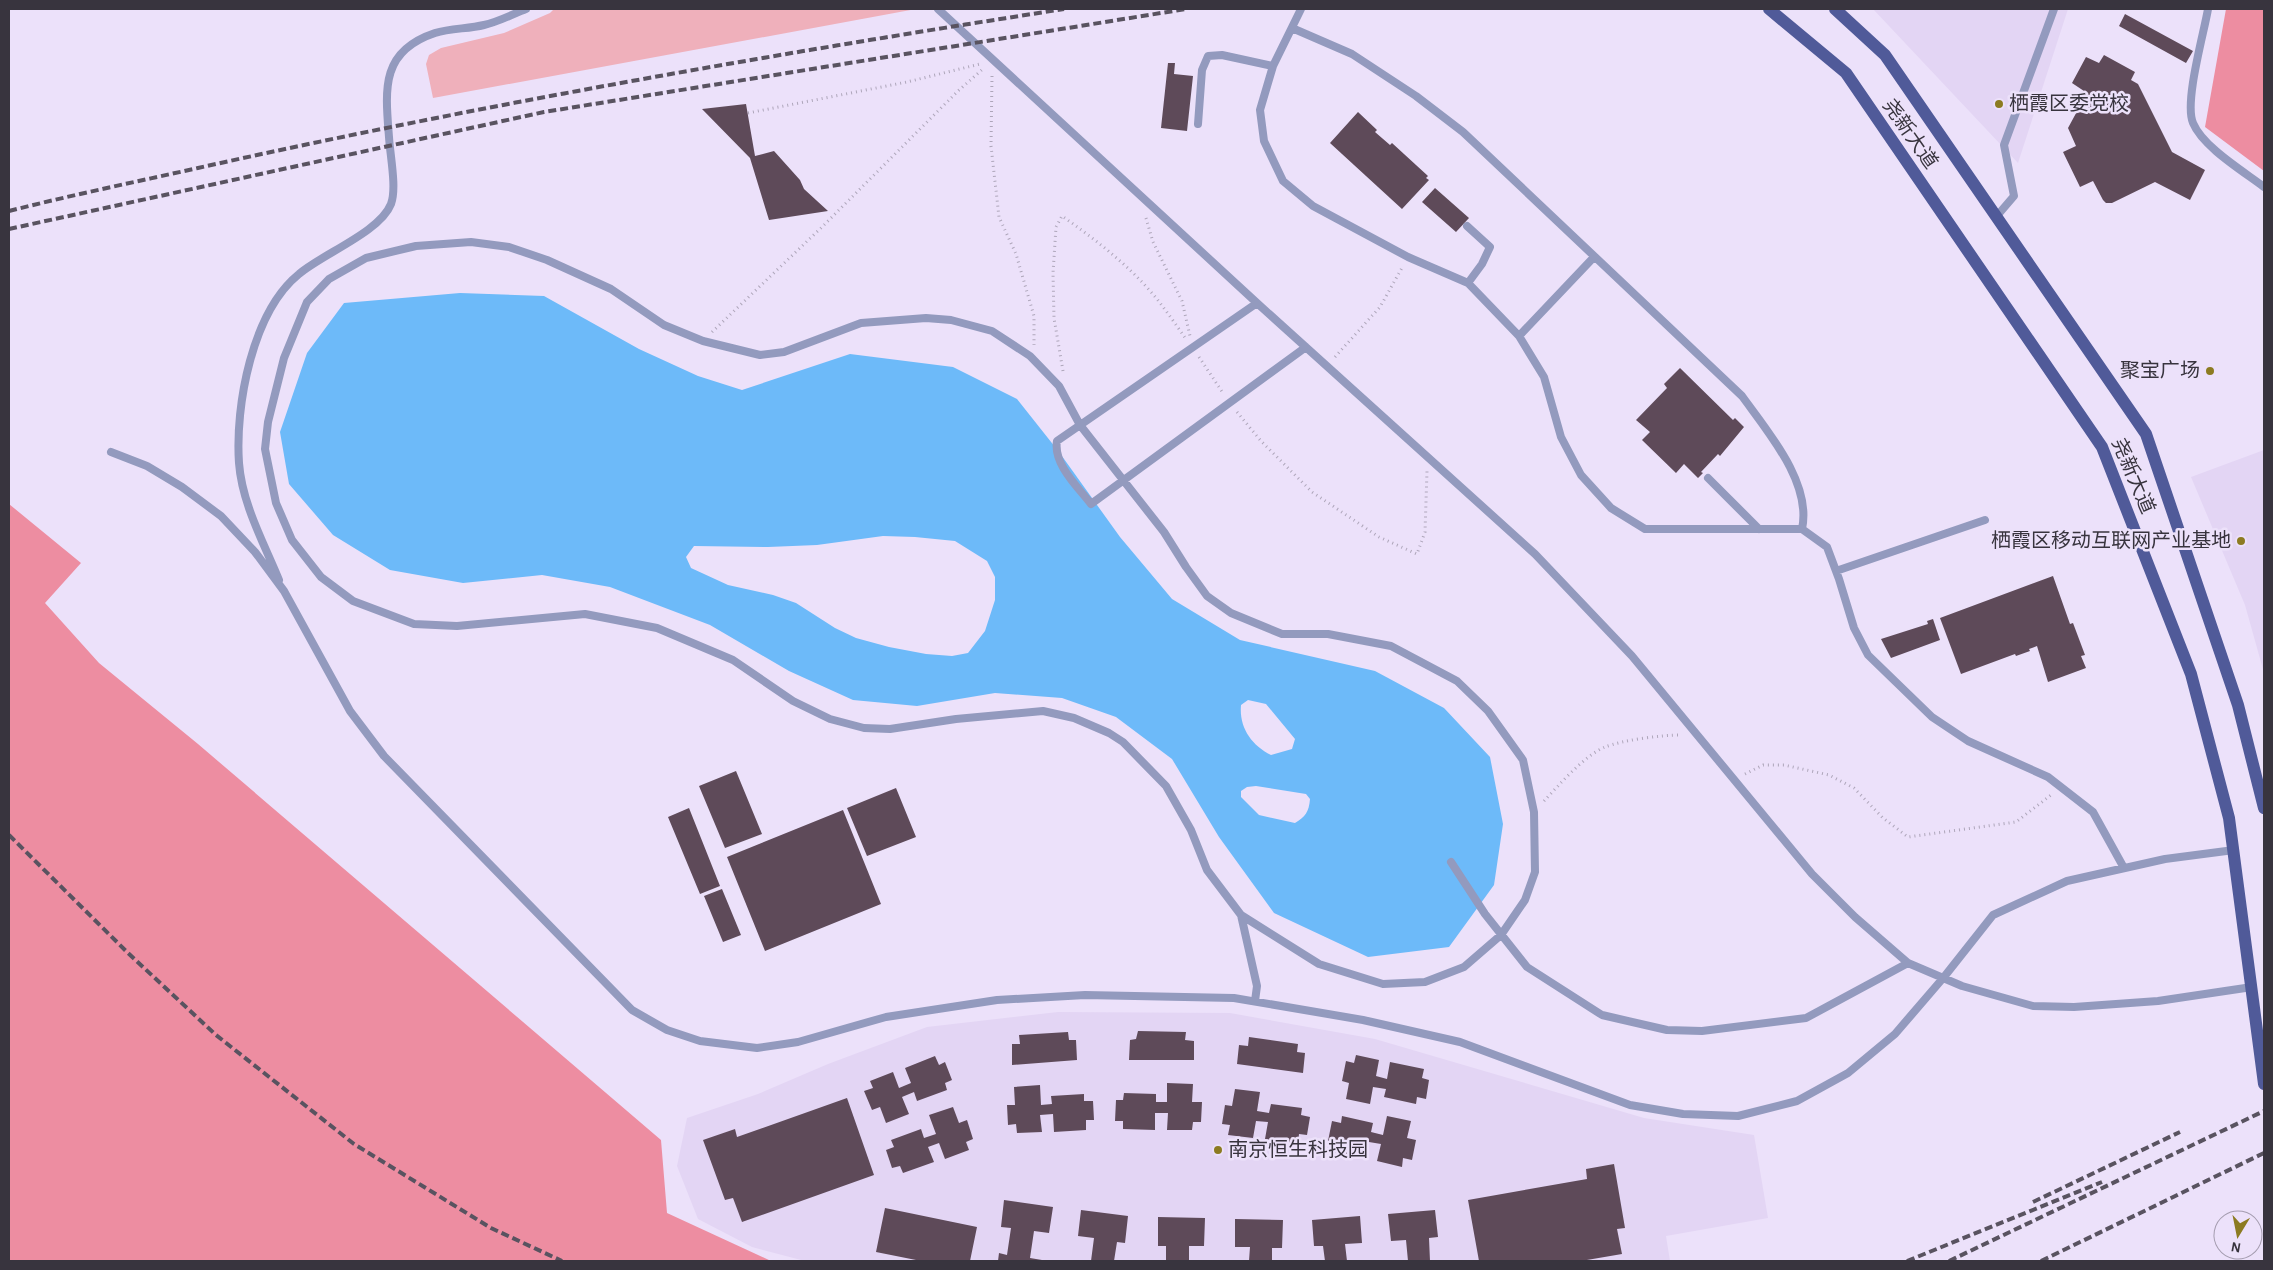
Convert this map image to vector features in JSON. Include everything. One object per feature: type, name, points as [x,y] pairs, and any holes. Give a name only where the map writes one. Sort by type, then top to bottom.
[{"type":"main road","name":"尧新大道","points":[[1769,9],[1846,74],[2102,447],[2191,674],[2229,818],[2264,1084]]},
{"type":"main road","name":"尧新大道","points":[[1835,9],[1885,55],[2146,434],[2238,705],[2264,808]]},
{"type":"lane","points":[[526,9],[486,25],[436,32],[411,44],[395,58],[388,80],[386,106],[393,190],[391,204],[378,223],[298,274],[283,291],[264,322],[246,370],[240,415],[239,463],[250,510],[284,591],[350,711],[384,756],[632,1010],[667,1030],[700,1041],[757,1048],[798,1042],[886,1017],[997,1000],[1085,995],[1234,998],[1363,1020],[1460,1042],[1630,1105],[1684,1114],[1738,1116],[1797,1101],[1848,1073],[1895,1034],[1944,978],[1992,916],[2067,881],[2165,859],[2234,850]]},
{"type":"lane","points":[[938,9],[992,61],[1140,194],[1257,303],[1535,554],[1632,656],[1812,874],[1855,917],[1908,963],[1983,993],[2033,1006],[2074,1007],[2158,1000],[2252,987]]},
{"type":"lane","points":[[1301,9],[1273,66],[1260,110],[1264,141],[1283,181],[1313,206],[1408,257],[1468,283],[1519,336],[1544,377],[1561,437],[1581,475],[1611,508],[1645,529],[1802,529],[1827,547],[1854,628],[1868,655],[1932,717],[1968,741],[2048,777],[2093,812],[2124,868]]},
{"type":"lane","points":[[1996,217],[2014,196],[2004,145],[2054,9]]},
{"type":"lane","points":[[2208,9],[2190,100],[2193,123],[2214,151],[2264,186]]},
{"type":"lane","points":[[1292,28],[1352,54],[1424,102],[1463,132],[1742,396],[1768,431],[1798,482],[1805,516],[1802,529]]},
{"type":"lane","points":[[1198,124],[1202,70],[1208,56],[1222,55],[1273,66]]},
{"type":"lane","points":[[1467,226],[1490,247],[1482,264],[1468,283]]},
{"type":"lane","points":[[471,242],[508,247],[547,260],[611,289],[664,325],[703,341],[760,355],[784,352],[861,322],[926,318],[951,320],[992,331],[1030,356],[1059,386],[1080,426],[1164,532],[1207,596],[1232,614],[1282,634],[1328,634],[1391,646],[1457,681],[1488,710],[1523,760],[1534,812],[1535,872],[1525,900],[1502,935],[1464,967],[1425,982],[1382,984],[1319,964],[1241,915],[1207,870],[1191,830],[1166,786],[1123,742],[1109,733],[1074,718],[1043,711],[956,719],[890,730],[864,728],[830,719],[793,701],[733,660],[657,628],[585,614],[457,626],[414,624],[353,601],[321,577],[292,540],[276,503],[265,449],[268,422],[284,358],[307,302],[330,279],[366,258],[416,246],[471,242]]},
{"type":"lane","points":[[1519,336],[1594,257]]},
{"type":"lane","points":[[1257,303],[1057,441],[1056,448],[1062,465],[1091,504],[1306,346]]},
{"type":"lane","points":[[110,452],[147,466],[182,487],[222,516],[255,552],[284,591]]},
{"type":"lane","points":[[1708,478],[1760,529]]},
{"type":"lane","points":[[1836,570],[1985,520]]},
{"type":"lane","points":[[1451,862],[1485,914],[1527,967],[1602,1015],[1666,1030],[1702,1031],[1806,1018],[1908,963]]},
{"type":"lane","points":[[1241,915],[1257,986],[1255,1002]]},
{"type":"path","points":[[748,113],[906,82],[992,61]]},
{"type":"path","points":[[703,341],[829,220],[958,91],[992,61]]},
{"type":"path","points":[[992,61],[991,146],[999,217],[1016,254],[1034,316],[1034,351],[1030,356]]},
{"type":"path","points":[[1140,194],[1153,242],[1182,301],[1192,348]]},
{"type":"path","points":[[1064,375],[1054,318],[1053,274],[1056,227],[1062,216],[1122,263],[1156,298],[1229,402],[1261,441],[1312,492],[1379,537],[1417,554],[1425,532],[1426,456]]},
{"type":"path","points":[[1327,366],[1380,307],[1408,257]]},
{"type":"path","points":[[1534,812],[1572,771],[1604,747],[1660,735],[1699,735]]},
{"type":"path","points":[[1735,779],[1762,766],[1784,765],[1829,775],[1854,788],[1883,818],[1908,836],[2016,822],[2062,787]]},
{"type":"shaded area","points":[[554,9],[916,9],[433,98],[426,64],[429,55],[441,48],[504,33],[550,13]]},
{"type":"shaded area","name":"栖霞区委党校","points":[[1873,9],[2068,9],[2018,163]]},
{"type":"shaded area","points":[[2226,9],[2264,9],[2264,171],[2205,127]]},
{"type":"shaded area","name":"栖霞区移动互联网产业基地","points":[[2264,450],[2264,673],[2245,605],[2191,477]]},
{"type":"shaded area","points":[[9,504],[81,563],[45,603],[99,663],[198,744],[661,1140],[667,1213],[771,1261],[9,1261]]},
{"type":"shaded area","name":"南京恒生科技园","points":[[1058,1012],[1230,1013],[1375,1039],[1644,1118],[1754,1135],[1768,1218],[1666,1236],[1670,1261],[805,1261],[752,1247],[698,1219],[677,1166],[687,1118],[758,1094],[828,1064],[927,1027]]},
{"type":"water","points":[[460,293],[544,296],[639,349],[698,376],[742,390],[850,354],[953,367],[1017,399],[1059,452],[1120,537],[1172,599],[1240,640],[1375,671],[1444,708],[1490,757],[1503,824],[1494,885],[1449,947],[1368,957],[1274,913],[1219,837],[1172,759],[1116,717],[1062,698],[995,693],[917,706],[853,700],[789,671],[710,625],[610,587],[542,575],[463,583],[390,570],[333,535],[289,484],[280,432],[307,353],[344,303]],"holes":[[[883,536],[955,541],[987,561],[995,577],[995,600],[985,631],[968,653],[952,656],[926,654],[856,638],[835,628],[796,603],[773,595],[728,585],[691,568],[686,557],[694,546],[768,547],[817,545]],[[1248,700],[1266,704],[1295,739],[1292,749],[1271,755],[1252,741],[1244,728],[1241,705]],[[1256,786],[1306,794],[1310,799],[1309,807],[1304,816],[1295,823],[1259,815],[1241,797],[1241,791],[1247,787]]]},
{"type":"building","points":[[2125,14],[2193,51],[2186,63],[2119,26]]},
{"type":"building","points":[[2104,55],[2135,72],[2131,80],[2138,84],[2172,152],[2205,170],[2190,200],[2155,182],[2112,203],[2106,203],[2103,200],[2093,181],[2080,187],[2063,152],[2076,146],[2068,128],[2087,93],[2072,83],[2086,57],[2099,63]]},
{"type":"building","points":[[1168,63],[1175,63],[1174,74],[1193,76],[1187,131],[1161,128]]},
{"type":"building","points":[[746,104],[755,156],[774,151],[800,180],[804,189],[828,211],[769,220],[750,158],[702,109]]},
{"type":"building","points":[[1358,112],[1377,130],[1375,132],[1390,145],[1392,143],[1428,176],[1426,178],[1429,180],[1402,209],[1330,143]]},
{"type":"building","points":[[1435,188],[1469,218],[1456,232],[1422,202]]},
{"type":"building","points":[[1680,368],[1733,420],[1735,418],[1744,427],[1720,456],[1718,454],[1701,472],[1703,473],[1698,478],[1684,464],[1676,473],[1642,440],[1650,432],[1636,420],[1667,388],[1664,384]]},
{"type":"building","points":[[2053,576],[2070,624],[2073,623],[2085,655],[2081,656],[2086,668],[2048,682],[2037,646],[2029,649],[2030,651],[2016,656],[2015,654],[1961,674],[1940,618]]},
{"type":"building","points":[[1933,619],[1940,640],[1891,658],[1881,639],[1928,624],[1927,621]]},
{"type":"building","points":[[736,771],[762,834],[725,848],[699,786]]},
{"type":"building","points":[[896,788],[916,837],[867,856],[847,808]]},
{"type":"building","points":[[689,808],[720,886],[700,894],[668,817]]},
{"type":"building","points":[[843,810],[881,904],[765,951],[727,857]]},
{"type":"building","points":[[722,889],[741,935],[723,942],[704,896]]},
{"type":"building","points":[[1138,1031],[1186,1032],[1185,1040],[1194,1041],[1194,1060],[1129,1060],[1130,1040],[1136,1039]]},
{"type":"building","points":[[1068,1032],[1069,1040],[1076,1040],[1077,1060],[1012,1065],[1012,1044],[1020,1044],[1019,1035]]},
{"type":"building","points":[[1249,1037],[1298,1044],[1297,1052],[1305,1053],[1303,1073],[1237,1064],[1239,1045],[1248,1046]]},
{"type":"building","points":[[1356,1055],[1379,1060],[1376,1076],[1387,1079],[1390,1062],[1424,1069],[1422,1078],[1429,1080],[1426,1099],[1417,1097],[1416,1104],[1384,1097],[1386,1089],[1373,1087],[1370,1104],[1346,1099],[1349,1083],[1342,1081],[1346,1061],[1354,1063]]},
{"type":"building","points":[[935,1056],[939,1065],[945,1062],[952,1080],[945,1083],[947,1090],[917,1101],[914,1092],[902,1097],[909,1114],[886,1123],[880,1107],[872,1110],[864,1091],[873,1088],[870,1081],[893,1072],[899,1088],[911,1083],[905,1068]]},
{"type":"building","points":[[1167,1083],[1193,1084],[1192,1102],[1202,1102],[1201,1122],[1193,1122],[1192,1130],[1167,1130],[1168,1113],[1155,1113],[1155,1130],[1123,1129],[1123,1121],[1115,1121],[1116,1100],[1123,1100],[1124,1093],[1156,1094],[1156,1102],[1167,1102]]},
{"type":"building","points":[[1040,1085],[1041,1105],[1052,1104],[1051,1096],[1084,1094],[1084,1101],[1093,1101],[1094,1120],[1086,1120],[1086,1130],[1054,1132],[1053,1114],[1040,1115],[1042,1132],[1017,1133],[1016,1124],[1008,1125],[1007,1105],[1015,1105],[1014,1087]]},
{"type":"building","points":[[1235,1089],[1260,1092],[1257,1111],[1269,1113],[1271,1104],[1302,1108],[1301,1115],[1310,1117],[1307,1135],[1299,1134],[1298,1144],[1265,1139],[1268,1122],[1256,1121],[1253,1138],[1228,1135],[1230,1125],[1222,1124],[1225,1105],[1232,1106]]},
{"type":"building","points":[[847,1098],[874,1175],[742,1222],[733,1198],[725,1200],[703,1140],[735,1129],[737,1137]]},
{"type":"building","points":[[953,1107],[959,1123],[967,1120],[973,1139],[966,1142],[969,1150],[945,1159],[939,1143],[928,1147],[934,1162],[903,1173],[900,1166],[892,1168],[886,1150],[894,1147],[891,1140],[921,1129],[924,1138],[936,1134],[929,1115]]},
{"type":"building","points":[[1342,1116],[1373,1123],[1371,1132],[1383,1135],[1387,1116],[1411,1121],[1407,1138],[1416,1140],[1412,1160],[1403,1158],[1402,1167],[1377,1161],[1381,1144],[1369,1142],[1365,1159],[1334,1152],[1336,1143],[1328,1141],[1332,1121],[1341,1123]]},
{"type":"building","points":[[1614,1164],[1625,1228],[1617,1229],[1622,1254],[1581,1261],[1479,1261],[1468,1200],[1587,1179],[1586,1169]]},
{"type":"building","points":[[1004,1200],[1053,1207],[1049,1233],[1034,1231],[1030,1258],[1048,1261],[998,1261],[999,1253],[1007,1255],[1011,1228],[1001,1227]]},
{"type":"building","points":[[885,1208],[977,1227],[970,1261],[921,1261],[876,1252]]},
{"type":"building","points":[[1081,1210],[1128,1216],[1125,1243],[1117,1242],[1114,1261],[1091,1261],[1094,1238],[1078,1236]]},
{"type":"building","points":[[1435,1210],[1438,1237],[1429,1238],[1430,1261],[1408,1261],[1406,1240],[1391,1241],[1388,1214]]},
{"type":"building","points":[[1360,1216],[1362,1243],[1345,1244],[1347,1261],[1325,1261],[1323,1246],[1314,1246],[1312,1220]]},
{"type":"building","points":[[1158,1217],[1205,1218],[1204,1246],[1189,1246],[1189,1261],[1166,1261],[1166,1246],[1158,1246]]},
{"type":"building","points":[[1235,1219],[1283,1220],[1282,1248],[1272,1248],[1272,1261],[1249,1261],[1250,1247],[1235,1247]]},
{"type":"railway","points":[[9,211],[306,145],[522,101],[738,62],[1064,9]]},
{"type":"railway","points":[[9,229],[544,112],[1186,9]]},
{"type":"railway","points":[[9,835],[128,953],[216,1035],[354,1144],[491,1228],[562,1261]]},
{"type":"railway","points":[[1949,1261],[2264,1111]]},
{"type":"railway","points":[[2033,1202],[2180,1132]]},
{"type":"railway","points":[[2041,1261],[2264,1153]]},
{"type":"railway","points":[[1907,1261],[2102,1182]]},
{"type":"place","name":"栖霞区委党校","points":[[1999,104]]},
{"type":"place","name":"聚宝广场","points":[[2210,371]]},
{"type":"place","name":"栖霞区移动互联网产业基地","points":[[2241,541]]},
{"type":"place","name":"南京恒生科技园","points":[[1218,1150]]}]
